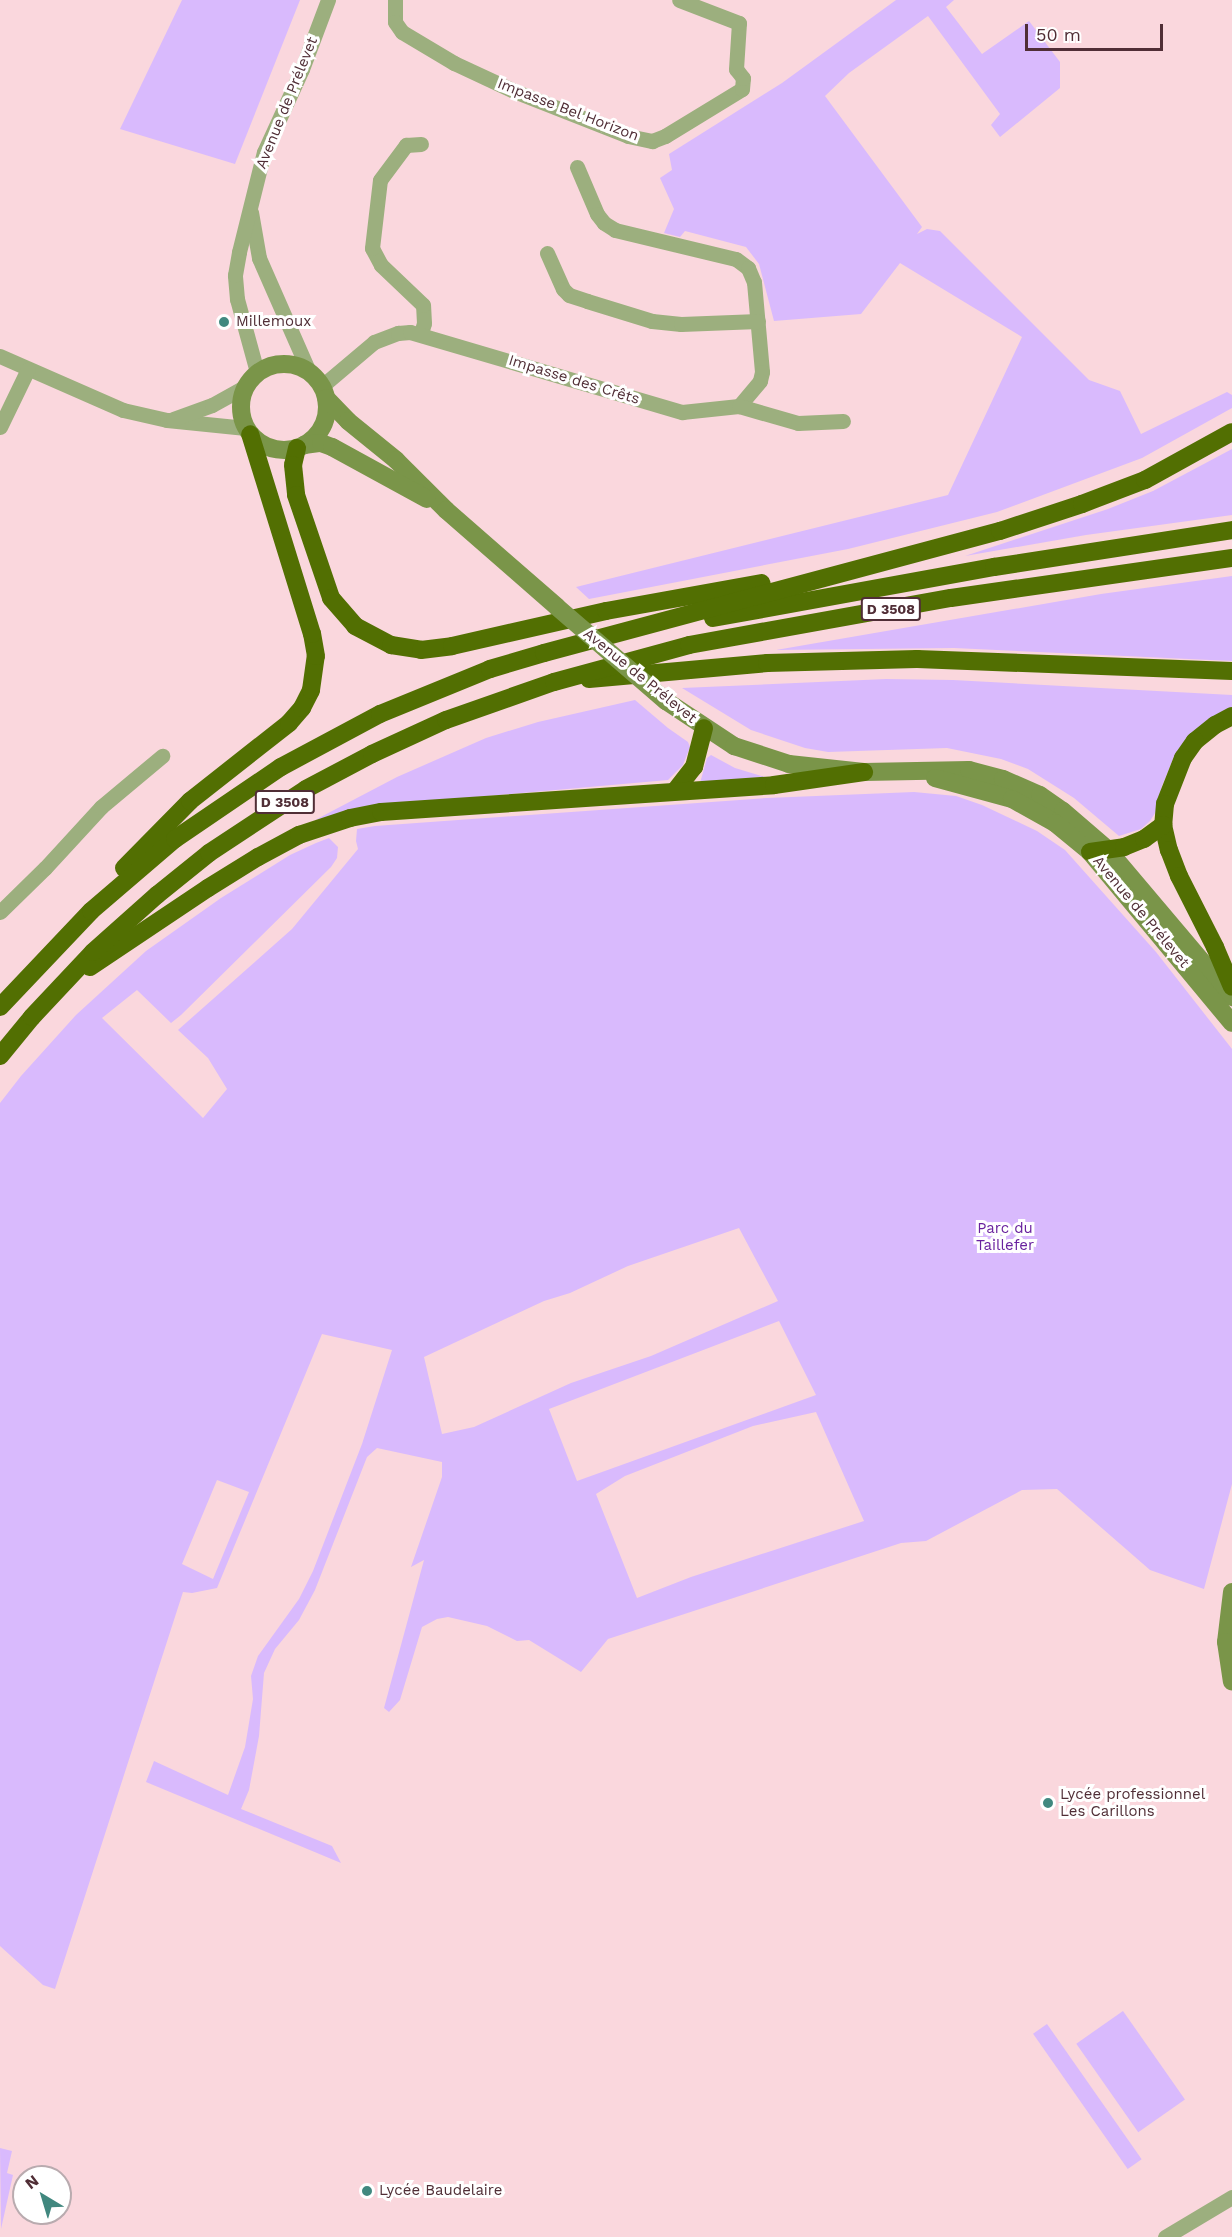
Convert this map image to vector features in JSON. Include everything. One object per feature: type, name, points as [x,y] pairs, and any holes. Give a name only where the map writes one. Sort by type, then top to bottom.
[{"type":"highway","points":[[63,937],[159,831],[218,777],[289,723],[302,708],[311,690],[316,656],[312,634],[248,431]]},
{"type":"highway","points":[[544,652],[1000,531],[1145,480],[1232,432]]},
{"type":"highway","points":[[300,447],[294,481],[298,507],[331,598],[350,621],[367,635],[401,648],[421,650],[452,646],[648,603],[853,569]]},
{"type":"highway","name":"D 3508","points":[[0,1007],[63,937],[115,888],[175,839],[281,767],[343,732],[419,697],[490,669],[544,652],[688,622],[940,576],[1232,530]]},
{"type":"highway","name":"D 3508","points":[[0,1056],[93,952],[208,853],[286,801],[372,754],[436,724],[554,682],[689,645],[951,598],[1232,558]]},
{"type":"highway","points":[[554,682],[767,663],[840,660],[929,659],[1232,671]]},
{"type":"highway","points":[[1232,716],[1215,725],[1196,741],[1183,758],[1165,804],[1163,825],[1179,876],[1215,946],[1232,987]]},
{"type":"highway","points":[[675,791],[694,767],[704,728]]},
{"type":"highway","points":[[57,990],[238,869],[299,835],[335,822],[381,812],[774,785],[864,772]]},
{"type":"highway","points":[[1099,851],[1124,847],[1144,839],[1163,825]]},
{"type":"street","name":"Avenue de Prélevet","points":[[252,379],[235,275],[264,152],[302,69],[328,0]]},
{"type":"street","name":"Impasse Bel Horizon","points":[[395,0],[395,22],[402,32],[454,63],[514,91],[588,121],[628,136],[652,141],[665,136],[742,90],[743,78],[736,69],[738,23],[679,0]]},
{"type":"street","points":[[421,144],[406,145],[380,180],[372,248],[381,265],[423,305],[424,323],[421,333]]},
{"type":"street","points":[[577,167],[597,214],[604,223],[615,230],[736,259],[748,268],[754,282],[762,372],[760,381],[739,406]]},
{"type":"street","name":"Avenue de Prélevet","points":[[250,207],[259,258],[319,385],[348,422],[396,460],[446,510],[666,701],[734,746],[764,758],[812,769],[864,772],[903,771],[968,785],[1012,799],[1099,851],[1232,997]]},
{"type":"street","points":[[547,253],[563,289],[569,295],[587,301],[652,321],[681,324],[758,321]]},
{"type":"street","name":"Impasse des Crêts","points":[[319,385],[374,342],[398,333],[421,333],[682,412],[739,406],[798,423],[843,421]]},
{"type":"street","points":[[0,356],[112,406],[167,420],[248,431],[271,448],[300,447],[320,430],[327,409],[319,385],[289,364],[278,364],[212,405],[167,420]]},
{"type":"street","points":[[0,427],[28,369]]},
{"type":"street","points":[[248,431],[241,403],[252,379]]},
{"type":"street","name":"Avenue de Prélevet","points":[[300,447],[321,443],[332,447],[446,510]]},
{"type":"street","points":[[0,912],[45,868],[101,807],[162,756]]},
{"type":"street","name":"Avenue de Prélevet","points":[[1099,851],[1232,1023]]},
{"type":"street","points":[[1232,1592],[1226,1642],[1232,1682]]},
{"type":"street","points":[[1165,2237],[1232,2198]]},
{"type":"green space","points":[[182,0],[300,0],[235,164],[120,129]]},
{"type":"green space","points":[[896,0],[954,0],[946,7],[982,54],[1029,21],[1060,62],[1060,88],[1000,137],[991,125],[1000,114],[928,16],[849,73],[825,96],[922,227],[917,234],[927,229],[940,231],[1089,380],[1120,391],[1141,434],[1227,392],[1232,395],[1232,408],[1142,458],[997,512],[848,549],[589,599],[576,587],[948,495],[1022,337],[900,263],[861,314],[774,321],[759,264],[746,247],[685,231],[680,237],[664,233],[674,209],[660,178],[672,170],[669,154],[782,83]]},
{"type":"green space","points":[[1232,449],[1232,515],[1086,535],[965,556],[1108,509],[1153,491]]},
{"type":"green space","points":[[1232,576],[1232,661],[954,648],[776,650],[1101,594]]},
{"type":"green space","points":[[886,679],[953,680],[1232,695],[1232,707],[1173,759],[1162,786],[1157,810],[1150,821],[1141,829],[1119,836],[1074,798],[1028,769],[1001,759],[947,748],[828,752],[805,748],[751,730],[682,688]]},
{"type":"green space","points":[[635,700],[688,742],[690,747],[683,765],[668,780],[375,806],[315,820],[397,777],[486,738],[538,722]]},
{"type":"green space","points":[[711,755],[735,768],[765,777],[700,783],[707,758]]},
{"type":"green space","name":"Parc du Taillefer","points":[[914,792],[956,796],[982,805],[1037,831],[1065,850],[1156,952],[1232,1049],[1232,1484],[1204,1589],[1150,1570],[1057,1489],[1022,1490],[926,1541],[901,1543],[608,1639],[581,1672],[529,1640],[517,1641],[487,1626],[448,1617],[437,1619],[422,1627],[400,1700],[389,1712],[384,1708],[424,1560],[411,1567],[442,1477],[442,1462],[377,1448],[367,1457],[315,1590],[299,1620],[275,1649],[264,1673],[259,1736],[249,1790],[241,1809],[332,1846],[341,1863],[146,1782],[154,1761],[228,1795],[245,1747],[253,1699],[251,1676],[258,1656],[299,1599],[313,1571],[362,1444],[392,1350],[322,1334],[217,1588],[192,1593],[183,1592],[55,1989],[43,1985],[0,1946],[0,1103],[76,1015],[146,951],[221,898],[290,855],[316,843],[329,838],[338,847],[337,858],[331,867],[181,1015],[171,1023],[137,990],[102,1018],[203,1118],[227,1089],[208,1058],[178,1030],[292,929],[358,849],[357,829],[767,798]],"holes":[[[739,1228],[778,1301],[651,1356],[571,1383],[474,1427],[442,1434],[424,1357],[544,1301],[570,1293],[628,1266]],[[779,1321],[816,1395],[577,1481],[549,1409]],[[816,1412],[864,1521],[691,1577],[637,1598],[596,1494],[625,1476],[753,1426]],[[217,1480],[249,1492],[213,1579],[182,1564]]]},
{"type":"green space","points":[[1123,2011],[1185,2099],[1138,2132],[1076,2044]]},
{"type":"green space","points":[[1047,2024],[1142,2159],[1128,2169],[1033,2034]]},
{"type":"green space","points":[[0,2148],[12,2151],[7,2173],[12,2175],[12,2180],[1,2229]]},
{"type":"place","name":"Millemoux","points":[[224,322]]},
{"type":"place","name":"Lycée professionnel Les Carillons","points":[[1048,1803]]},
{"type":"place","name":"Lycée Baudelaire","points":[[367,2191]]}]
